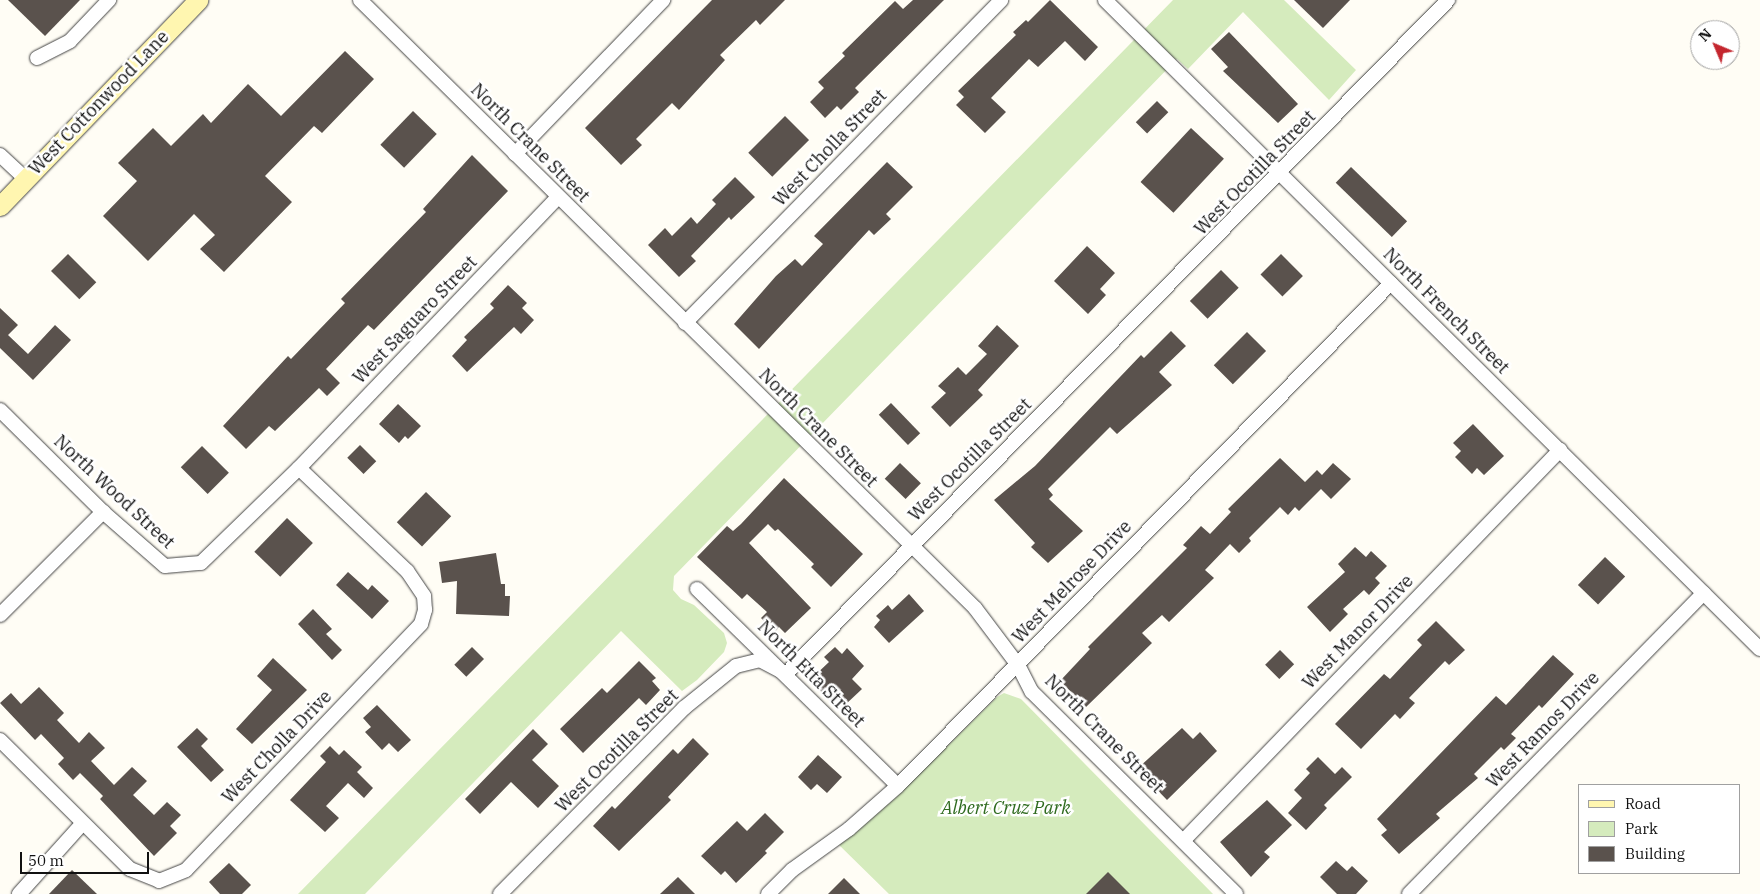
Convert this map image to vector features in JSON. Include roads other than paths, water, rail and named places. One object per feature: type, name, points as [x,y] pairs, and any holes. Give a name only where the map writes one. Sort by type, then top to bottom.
[{"type":"main road","name":"West Cottonwood Lane","points":[[0,206],[198,0]]},
{"type":"street","points":[[37,58],[70,41],[109,0]]},
{"type":"street","name":"North Crane Street","points":[[360,0],[910,547],[975,608],[1018,665],[1032,692],[1184,840],[1236,894]]},
{"type":"street","points":[[515,154],[663,0]]},
{"type":"street","name":"West Cholla Street","points":[[685,323],[1001,0]]},
{"type":"street","name":"North French Street","points":[[1105,0],[1760,649]]},
{"type":"street","name":"West Ocotilla Street","points":[[500,894],[684,708],[736,666],[760,660],[786,674],[1281,174],[1448,0]]},
{"type":"street","points":[[0,154],[26,179]]},
{"type":"street","name":"West Saguaro Street","points":[[299,468],[558,197]]},
{"type":"street","name":"West Melrose Drive","points":[[768,894],[792,870],[849,829],[898,786],[1391,283]]},
{"type":"street","name":"North Wood Street","points":[[0,410],[103,512],[165,566],[201,563],[299,468]]},
{"type":"street","name":"West Manor Drive","points":[[1184,840],[1560,450]]},
{"type":"street","name":"West Cholla Drive","points":[[0,740],[82,824],[130,868],[144,877],[159,881],[186,870],[421,624],[425,610],[424,596],[418,585],[299,468]]},
{"type":"street","points":[[0,615],[103,512]]},
{"type":"street","name":"North Etta Street","points":[[697,589],[786,674],[898,786]]},
{"type":"street","name":"West Ramos Drive","points":[[1409,894],[1704,593]]},
{"type":"street","points":[[19,894],[82,824]]},
{"type":"park label","name":"Albert Cruz Park","points":[[1006,808]]}]
